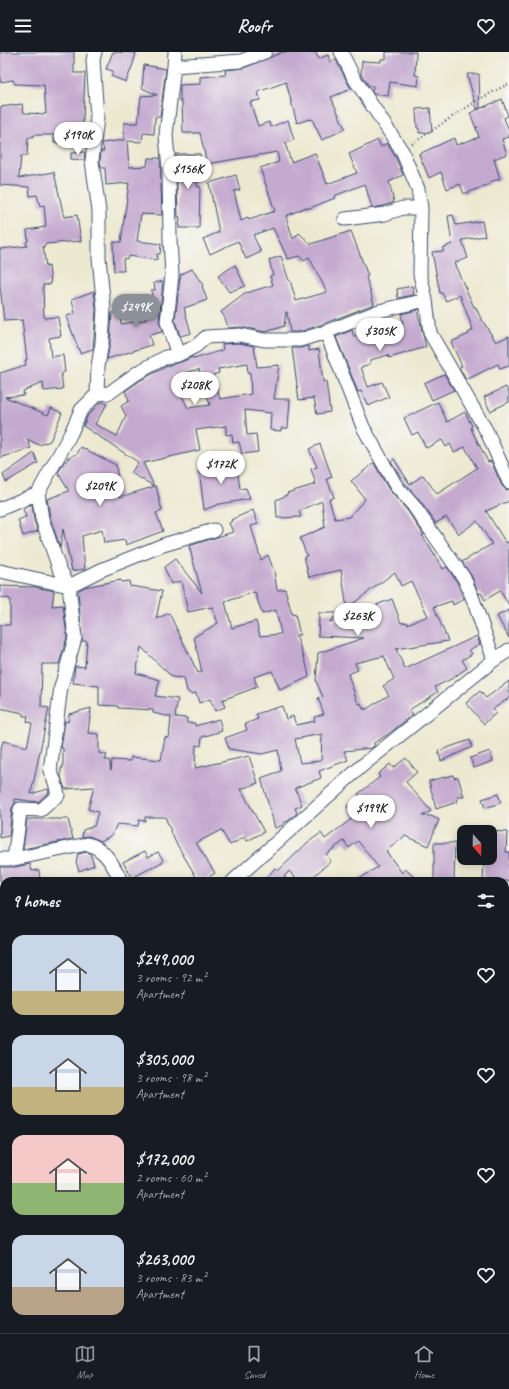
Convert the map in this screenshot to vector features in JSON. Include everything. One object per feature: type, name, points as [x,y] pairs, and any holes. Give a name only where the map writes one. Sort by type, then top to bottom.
[{"type":"street","points":[[14,858],[17,836],[16,830],[19,825],[20,809],[41,810],[58,795],[55,782],[50,771],[61,687],[75,638],[69,586],[59,568],[42,520],[38,493],[71,433],[81,410],[96,394],[104,309],[99,258],[99,211],[92,161],[97,117],[94,60],[95,52]]},
{"type":"street","points":[[175,52],[166,134],[170,170],[170,240],[172,275],[167,322],[178,355]]},
{"type":"street","points":[[174,66],[241,61],[265,52]]},
{"type":"street","points":[[341,52],[354,78],[402,151],[418,189],[421,208],[420,274],[426,300],[430,333],[487,432],[509,482]]},
{"type":"street","points":[[345,219],[385,214],[403,208],[421,208]]},
{"type":"street","points":[[96,394],[109,393],[166,357],[178,355],[196,346],[206,337],[240,335],[264,340],[300,340],[326,332],[379,311],[426,300]]},
{"type":"street","points":[[326,332],[363,427],[396,486],[414,505],[464,578],[473,599],[494,660]]},
{"type":"street","points":[[0,509],[38,493]]},
{"type":"street","points":[[0,571],[69,586],[101,570],[163,545],[214,530]]},
{"type":"street","points":[[238,877],[363,765],[494,660],[509,650]]},
{"type":"street","points":[[0,859],[14,858],[87,844],[94,845],[99,848],[113,866],[119,877]]},
{"type":"path","points":[[402,151],[464,108],[489,93],[509,84]]},
{"type":"building","points":[[0,52],[74,52],[74,73],[85,73],[82,143],[54,143],[54,135],[34,135],[28,138],[27,156],[21,156],[19,178],[54,172],[64,217],[77,215],[81,241],[45,244],[45,246],[43,246],[46,267],[49,266],[51,284],[43,285],[44,318],[58,317],[61,336],[49,338],[51,357],[63,355],[65,372],[61,373],[63,389],[44,391],[43,383],[23,391],[24,395],[5,397],[48,415],[51,408],[62,413],[50,441],[39,445],[27,439],[31,448],[0,458],[0,373],[26,365],[25,360],[27,360],[22,320],[4,321],[0,286],[0,249],[27,246],[27,230],[46,227],[44,205],[40,206],[37,195],[30,196],[29,187],[0,185],[0,107],[22,104],[24,113],[46,114],[44,85],[15,84],[13,80],[0,82]]},
{"type":"building","points":[[113,52],[136,53],[126,82],[111,76],[113,71],[106,69]]},
{"type":"building","points":[[283,52],[315,52],[319,59],[328,55],[330,62],[336,60],[351,89],[331,97],[345,129],[322,140],[312,119],[297,123],[286,82],[258,92],[260,100],[250,102],[258,126],[269,122],[271,127],[288,120],[294,140],[285,143],[291,162],[315,153],[327,184],[357,173],[349,154],[378,140],[381,147],[387,143],[396,158],[403,175],[389,182],[394,202],[383,206],[372,208],[365,184],[334,196],[335,198],[307,209],[306,207],[286,216],[293,239],[299,233],[311,244],[351,231],[368,276],[366,277],[374,304],[299,332],[290,332],[287,312],[284,326],[266,332],[241,327],[228,328],[225,318],[221,312],[246,293],[273,285],[270,276],[273,275],[269,260],[281,256],[296,301],[327,292],[309,257],[304,261],[299,256],[288,259],[273,228],[253,235],[261,252],[246,259],[238,241],[210,254],[203,239],[219,232],[209,183],[236,175],[240,190],[234,191],[241,221],[248,218],[249,220],[275,211],[260,168],[279,162],[277,152],[207,164],[200,133],[183,133],[180,85],[200,84],[200,77],[226,75],[225,70],[244,68]]},
{"type":"building","points":[[386,52],[416,52],[415,75],[419,76],[418,86],[390,82],[388,96],[374,94],[372,92],[373,86],[369,86],[361,74],[362,61],[381,62],[381,59],[386,59]]},
{"type":"building","points":[[144,65],[166,69],[160,117],[155,117],[154,134],[143,133],[142,142],[127,141],[129,167],[147,166],[148,158],[160,158],[162,215],[141,214],[137,241],[161,244],[160,254],[157,254],[157,260],[128,256],[128,258],[123,259],[124,271],[114,271],[113,242],[121,242],[129,183],[106,185],[105,168],[101,168],[100,161],[101,151],[104,151],[102,143],[124,140],[124,123],[138,123],[141,96],[157,95],[142,88]]},
{"type":"building","points":[[467,74],[479,74],[480,108],[477,109]]},
{"type":"building","points":[[502,99],[508,116],[504,118],[509,131],[509,137],[502,139],[507,154],[494,159],[500,179],[489,182],[490,184],[464,194],[460,184],[447,189],[441,172],[429,178],[419,154],[454,138],[456,145],[479,137],[470,113]]},
{"type":"building","points":[[430,108],[432,132],[419,133],[419,128],[417,128],[416,109]]},
{"type":"building","points":[[85,152],[84,160],[71,159],[71,153]]},
{"type":"building","points":[[176,154],[200,154],[200,165],[197,166],[197,187],[200,186],[199,228],[179,228],[180,217],[178,217]]},
{"type":"building","points":[[453,215],[456,225],[482,221],[485,236],[462,240],[468,258],[454,263],[474,307],[476,307],[479,315],[496,342],[509,336],[509,366],[500,369],[498,364],[466,380],[459,367],[462,366],[451,342],[469,334],[468,333],[473,330],[460,295],[446,301],[442,293],[440,293],[432,252],[444,251],[442,248],[452,244],[448,216]]},
{"type":"building","points":[[235,265],[245,286],[229,292],[218,276]]},
{"type":"building","points":[[192,269],[203,285],[202,286],[207,300],[184,308],[191,333],[180,336],[175,321],[181,278],[180,275]]},
{"type":"building","points":[[163,281],[159,321],[162,332],[149,335],[152,345],[107,359],[110,343],[112,313],[119,312],[121,324],[146,320],[143,303],[153,301],[151,290],[155,290],[154,283]]},
{"type":"building","points":[[412,286],[414,295],[398,298],[397,289]]},
{"type":"building","points":[[94,291],[96,309],[93,349],[80,353],[66,316],[75,314],[72,299]]},
{"type":"building","points":[[417,310],[426,347],[389,358],[388,355],[370,360],[370,364],[361,367],[368,387],[382,382],[389,397],[368,406],[361,391],[358,392],[336,337],[352,330],[354,337],[371,332],[373,337],[395,330],[394,326],[403,324],[401,314]]},
{"type":"building","points":[[239,343],[254,346],[257,367],[279,365],[274,399],[290,399],[288,428],[281,428],[281,431],[270,430],[271,413],[245,410],[247,435],[256,434],[258,452],[242,454],[239,442],[233,443],[232,434],[226,435],[226,426],[196,430],[200,450],[143,463],[154,486],[131,473],[138,462],[83,426],[88,415],[101,402],[103,402],[107,404],[95,424],[117,436],[126,416],[121,406],[129,401],[125,391],[141,380],[169,365],[193,357],[194,359],[223,350],[222,344]],"holes":[[[247,364],[248,374],[250,373],[251,394],[220,399],[213,375],[219,373],[218,369]],[[199,369],[210,405],[188,408],[180,392],[184,390],[178,375]]]},
{"type":"building","points":[[309,346],[309,351],[319,349],[323,382],[326,381],[330,412],[317,414],[314,398],[299,400],[292,348]]},
{"type":"building","points":[[444,374],[454,390],[432,400],[424,383]]},
{"type":"building","points":[[506,387],[509,393],[509,402],[490,411],[484,397]]},
{"type":"building","points":[[438,402],[447,422],[465,412],[472,426],[472,431],[488,462],[491,461],[502,486],[509,490],[509,501],[486,511],[506,543],[509,541],[509,605],[500,591],[485,600],[481,593],[479,594],[471,575],[462,562],[492,544],[477,521],[459,534],[446,517],[436,523],[403,481],[391,461],[394,459],[410,484],[423,475],[437,494],[477,468],[465,447],[454,452],[450,444],[446,447],[442,440],[426,448],[418,432],[412,435],[404,418]]},
{"type":"building","points":[[320,444],[332,477],[327,479],[334,497],[329,499],[335,519],[349,517],[365,499],[351,481],[374,463],[389,490],[407,510],[424,535],[422,535],[443,569],[447,567],[457,582],[464,599],[453,605],[452,601],[434,607],[448,641],[396,649],[405,669],[477,636],[480,644],[469,650],[472,654],[462,660],[467,668],[453,678],[435,687],[438,692],[409,710],[413,715],[374,743],[372,748],[344,751],[348,760],[319,771],[321,778],[295,788],[302,805],[295,808],[297,813],[288,821],[275,828],[261,778],[281,771],[278,750],[262,754],[229,749],[225,738],[247,730],[245,724],[258,719],[256,714],[282,706],[286,719],[293,716],[296,725],[315,721],[314,717],[324,714],[318,698],[323,697],[316,681],[318,653],[364,638],[318,636],[318,613],[340,613],[330,622],[392,599],[401,623],[407,622],[407,624],[428,616],[411,581],[401,586],[395,572],[347,608],[341,570],[309,577],[304,556],[307,556],[300,538],[325,527],[322,501],[299,511],[301,517],[277,518],[276,500],[287,495],[287,493],[316,484],[311,469],[317,467],[309,449]],"holes":[[[384,656],[394,679],[383,686],[389,695],[365,710],[365,708],[363,709],[361,703],[358,704],[348,674],[358,670],[355,663]],[[322,734],[321,761],[300,763],[295,739]]]},
{"type":"building","points":[[81,447],[116,465],[120,497],[156,486],[162,511],[156,513],[163,531],[126,545],[125,540],[104,543],[102,530],[82,536],[85,569],[72,571],[63,529],[60,548],[50,517],[47,499],[69,491],[58,473],[64,462],[69,459],[67,458],[77,454]]},
{"type":"building","points":[[34,453],[38,463],[6,482],[3,475]]},
{"type":"building","points":[[236,459],[240,489],[246,488],[250,499],[219,504],[204,510],[199,469]]},
{"type":"building","points":[[32,504],[34,520],[38,531],[23,536],[18,520],[26,517],[23,509]]},
{"type":"building","points":[[253,510],[258,524],[251,526],[261,560],[268,555],[274,571],[277,590],[285,589],[292,615],[295,614],[300,635],[296,635],[306,663],[309,677],[280,690],[272,671],[254,677],[257,687],[222,700],[225,707],[215,711],[210,699],[199,703],[196,693],[191,694],[187,691],[184,678],[172,677],[141,647],[136,673],[160,680],[155,696],[178,699],[175,717],[187,718],[187,723],[195,723],[195,726],[219,719],[222,731],[202,737],[201,746],[196,745],[195,768],[249,756],[258,783],[241,789],[264,832],[247,841],[245,837],[230,845],[221,830],[196,843],[215,873],[209,877],[196,877],[175,841],[165,817],[145,817],[145,821],[139,820],[138,826],[117,824],[112,835],[101,841],[89,836],[82,837],[83,830],[94,826],[98,812],[88,809],[94,787],[65,789],[61,777],[61,768],[63,768],[63,748],[61,748],[65,721],[68,722],[69,714],[91,708],[88,733],[99,734],[99,753],[107,755],[105,760],[109,760],[111,770],[112,760],[131,761],[131,757],[161,760],[165,737],[169,738],[171,717],[153,713],[153,710],[118,708],[118,706],[99,705],[99,686],[73,683],[75,666],[85,667],[87,641],[82,641],[78,591],[84,587],[121,580],[121,582],[129,581],[130,586],[162,591],[156,619],[169,613],[198,673],[202,672],[194,637],[218,623],[212,607],[188,612],[181,581],[171,584],[164,567],[175,559],[202,593],[189,546],[233,532],[229,523],[232,521],[231,520]],"holes":[[[255,592],[262,614],[276,610],[281,634],[260,636],[256,621],[232,628],[225,602]]]},
{"type":"building","points":[[0,586],[35,587],[54,591],[52,606],[63,605],[67,637],[59,664],[42,664],[41,707],[49,708],[31,794],[48,789],[49,792],[38,802],[15,799],[15,803],[12,808],[9,836],[0,838],[0,752],[3,741],[27,747],[32,723],[27,722],[28,716],[23,716],[23,713],[0,708],[0,625],[10,625],[10,599],[0,597]]},
{"type":"building","points":[[509,610],[509,638],[497,616]]},
{"type":"building","points":[[509,681],[509,698],[493,709],[496,713],[484,724],[466,703],[480,691],[486,698]]},
{"type":"building","points":[[470,740],[472,747],[441,761],[438,751]]},
{"type":"building","points":[[490,751],[493,761],[474,768],[470,758]]},
{"type":"building","points":[[406,758],[417,772],[406,782],[431,811],[422,816],[431,816],[439,820],[428,846],[405,836],[386,851],[402,873],[405,869],[414,877],[362,877],[378,867],[358,841],[349,848],[344,841],[326,854],[331,861],[313,877],[295,877],[289,871],[284,877],[267,877],[275,868],[278,871],[307,843],[321,833],[325,839],[354,817],[347,806],[360,797],[358,794],[380,777],[378,774],[390,764],[393,768]]},
{"type":"building","points":[[453,775],[454,778],[458,777],[464,797],[458,797],[457,802],[436,809],[429,781]]},
{"type":"building","points":[[498,794],[501,803],[485,808],[482,799]]},
{"type":"building","points":[[27,819],[68,819],[73,839],[23,849]]},
{"type":"building","points":[[497,831],[507,832],[506,852],[509,852],[509,877],[483,877],[484,865],[497,865]]},
{"type":"building","points":[[434,843],[455,843],[454,877],[434,877]]},
{"type":"building","points":[[145,851],[148,857],[158,852],[164,861],[134,877],[131,877],[123,862]]},
{"type":"building","points":[[87,852],[90,853],[94,865],[79,871],[76,862],[78,854]]},
{"type":"building","points":[[30,864],[32,871],[39,870],[40,877],[0,877],[0,867],[15,867]]}]
